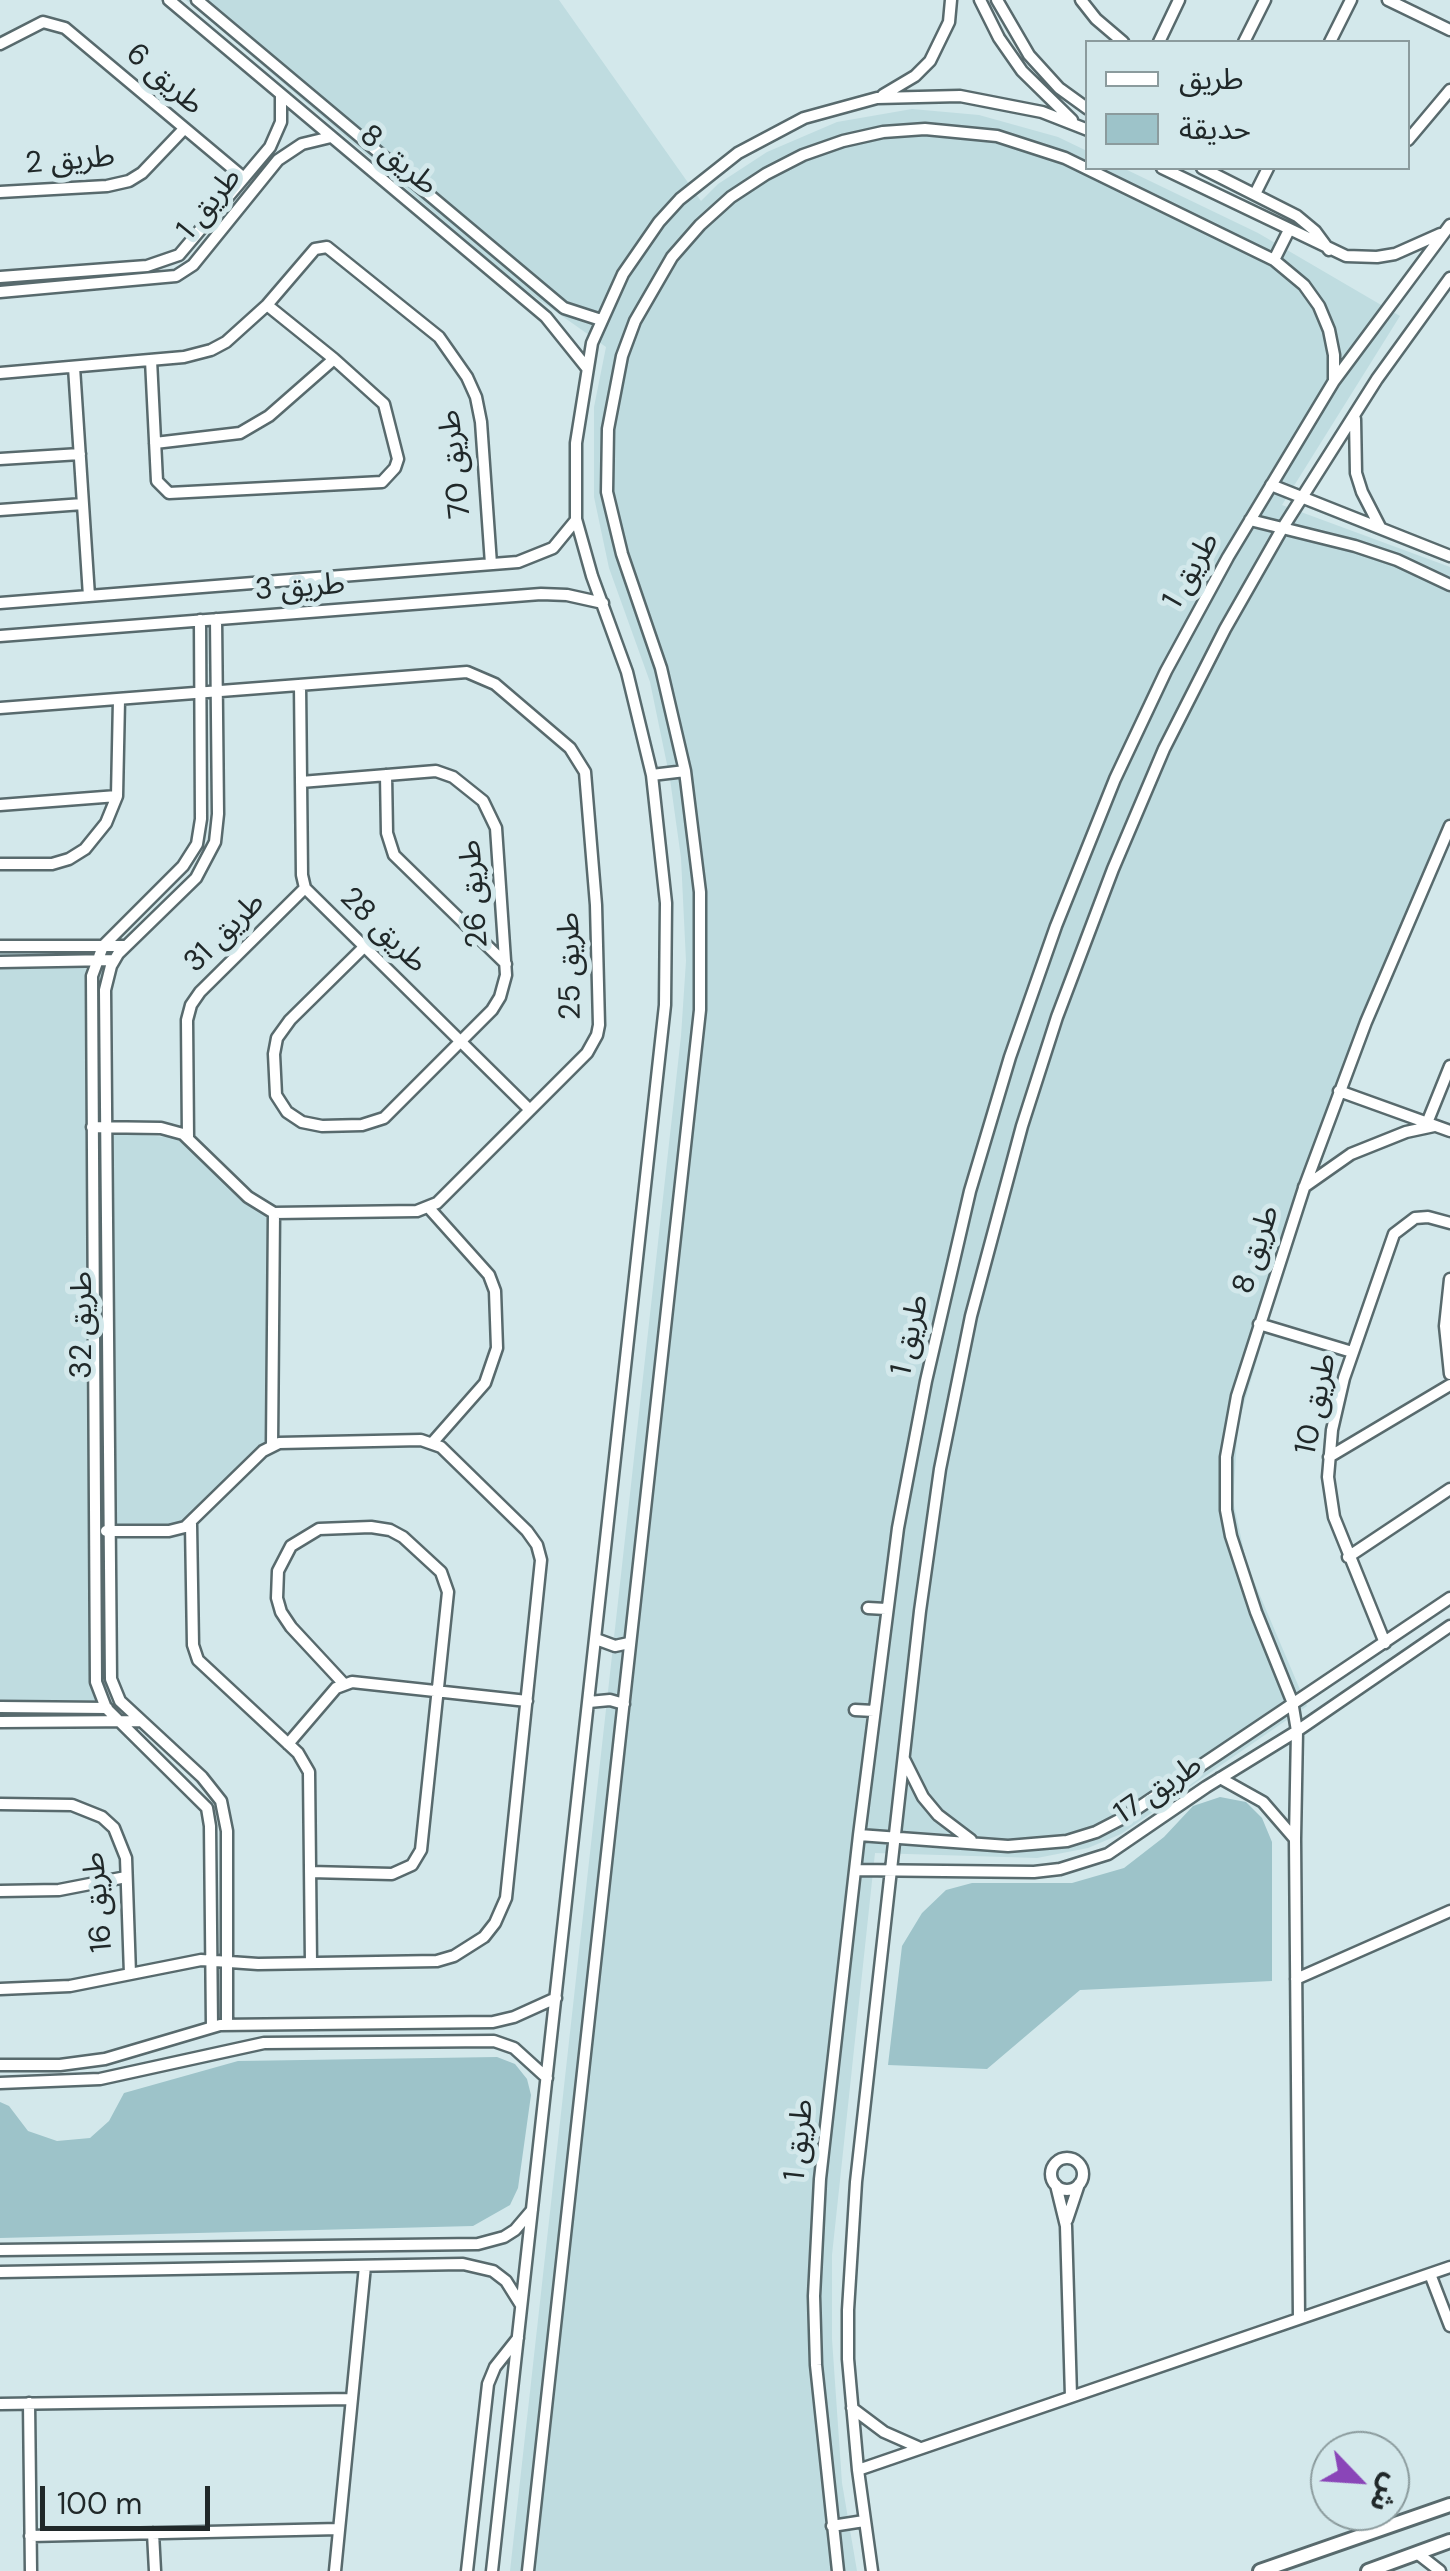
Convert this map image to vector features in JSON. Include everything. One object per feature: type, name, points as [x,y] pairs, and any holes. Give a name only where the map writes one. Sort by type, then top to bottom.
[{"type":"street","name":"طريق 8","points":[[169,0],[546,316],[587,368]]},
{"type":"street","name":"طريق 8","points":[[197,0],[564,308],[601,320]]},
{"type":"street","points":[[877,98],[915,76],[930,60],[949,22],[951,0]]},
{"type":"street","points":[[980,0],[1022,71],[1084,129]]},
{"type":"street","points":[[997,0],[1016,37],[1036,64],[1085,108]]},
{"type":"street","points":[[1081,0],[1096,20],[1121,40]]},
{"type":"street","points":[[1160,40],[1180,0]]},
{"type":"street","points":[[1245,40],[1264,0]]},
{"type":"street","points":[[1331,40],[1351,0]]},
{"type":"street","points":[[1388,0],[1450,30]]},
{"type":"street","name":"طريق 6","points":[[0,44],[35,24],[51,22],[65,28],[244,178]]},
{"type":"street","points":[[1410,138],[1450,90]]},
{"type":"street","points":[[492,2571],[664,1032],[666,903],[652,776],[628,672],[576,519],[576,443],[587,368],[601,320],[640,247],[680,199],[770,134],[840,106],[918,94],[974,98],[1042,112],[1084,129]]},
{"type":"street","name":"طريق 1","points":[[0,276],[147,266],[169,260],[188,248],[276,135],[282,96]]},
{"type":"street","name":"طريق 2","points":[[0,192],[118,185],[142,172],[183,130]]},
{"type":"street","points":[[528,2571],[699,1039],[700,892],[685,771],[661,668],[613,524],[606,476],[608,429],[622,356],[652,288],[700,225],[766,174],[803,155],[842,141],[911,130],[961,130],[1032,145],[1085,168]]},
{"type":"street","name":"طريق 1","points":[[0,292],[176,276],[193,265],[278,160],[302,144],[331,136]]},
{"type":"street","points":[[1090,170],[1274,260],[1304,285],[1318,306],[1332,342],[1334,381]]},
{"type":"street","points":[[1166,170],[1329,250],[1352,257],[1395,254],[1448,228]]},
{"type":"street","points":[[1206,170],[1297,216],[1329,250]]},
{"type":"street","points":[[1255,194],[1267,170]]},
{"type":"street","name":"طريق 1","points":[[838,2571],[818,2400],[814,2276],[818,2198],[886,1609],[930,1363],[970,1191],[1015,1041],[1056,926],[1127,752],[1199,607],[1334,381],[1448,228]]},
{"type":"street","points":[[1274,260],[1289,230]]},
{"type":"street","name":"طريق 70","points":[[266,306],[315,249],[322,246],[439,336],[476,397],[491,564]]},
{"type":"street","name":"طريق 1","points":[[872,2571],[852,2408],[848,2310],[852,2228],[927,1558],[953,1399],[1022,1126],[1077,963],[1146,789],[1225,629],[1282,529],[1356,412],[1450,278]]},
{"type":"street","points":[[0,373],[199,354],[226,342],[266,306],[384,404],[398,459],[395,468],[382,482],[176,495],[163,490],[157,481],[151,360]]},
{"type":"street","points":[[155,443],[240,433],[269,416],[334,359]]},
{"type":"street","points":[[74,367],[89,596]]},
{"type":"street","points":[[1356,412],[1356,473],[1380,528]]},
{"type":"street","points":[[0,460],[80,454]]},
{"type":"street","points":[[1272,486],[1450,556]]},
{"type":"street","points":[[0,510],[83,504]]},
{"type":"street","name":"طريق 3","points":[[0,602],[518,562],[542,555],[562,540],[576,519]]},
{"type":"street","points":[[1250,520],[1356,546],[1450,585]]},
{"type":"street","name":"طريق 3","points":[[0,636],[541,594],[566,594],[603,604]]},
{"type":"street","name":"طريق 32","points":[[216,619],[218,814],[210,855],[196,878],[114,960],[105,990],[106,1128],[111,1679],[116,1695],[222,1800],[226,1816],[228,2025]]},
{"type":"street","name":"طريق 32","points":[[106,1708],[96,1682],[91,990],[96,960],[104,946],[184,866],[197,844],[201,819],[200,620]]},
{"type":"street","name":"طريق 25","points":[[200,694],[457,672],[477,674],[525,709],[570,748],[582,764],[591,826],[600,1025],[587,1053],[429,1208]]},
{"type":"street","name":"طريق 28","points":[[300,685],[305,888],[530,1110]]},
{"type":"street","points":[[0,708],[200,694]]},
{"type":"street","points":[[0,864],[52,864],[69,859],[85,849],[106,823],[117,796],[118,700]]},
{"type":"street","points":[[652,776],[685,771]]},
{"type":"street","name":"طريق 26","points":[[301,782],[442,772],[454,777],[488,807],[496,828],[506,964],[497,1003],[390,1113],[377,1122],[322,1126],[302,1122],[288,1112],[276,1095],[277,1038],[290,1020],[364,948]]},
{"type":"street","points":[[386,775],[386,833],[394,855],[506,964]]},
{"type":"street","points":[[0,805],[117,796]]},
{"type":"street","name":"طريق 8","points":[[1298,2318],[1297,1731],[1292,1702],[1243,1574],[1226,1510],[1228,1438],[1260,1324],[1339,1091],[1446,844],[1450,826]]},
{"type":"street","name":"طريق 31","points":[[188,1138],[191,1005],[305,888]]},
{"type":"street","points":[[0,946],[124,946]]},
{"type":"street","points":[[0,962],[114,960]]},
{"type":"street","points":[[1431,1125],[1450,1066]]},
{"type":"street","points":[[1339,1091],[1450,1132]]},
{"type":"street","points":[[1304,1188],[1326,1169],[1378,1141],[1431,1125]]},
{"type":"street","points":[[92,1128],[161,1128],[188,1138],[248,1198],[274,1213],[429,1208],[489,1274],[494,1291],[497,1348],[485,1383],[433,1442]]},
{"type":"street","points":[[272,1446],[274,1213]]},
{"type":"street","name":"طريق 10","points":[[1385,1643],[1334,1517],[1329,1457],[1337,1404],[1394,1234],[1415,1218],[1450,1223]]},
{"type":"street","points":[[1450,1279],[1445,1326],[1450,1374]]},
{"type":"street","points":[[1260,1324],[1352,1352]]},
{"type":"street","points":[[1329,1457],[1450,1385]]},
{"type":"street","points":[[0,1989],[70,1986],[212,1959],[311,1963],[437,1960],[454,1956],[484,1936],[495,1923],[508,1888],[541,1567],[537,1545],[527,1531],[433,1442],[288,1442],[272,1446],[191,1524],[168,1531],[94,1532]]},
{"type":"street","points":[[1348,1557],[1450,1489]]},
{"type":"street","points":[[191,1524],[193,1644],[198,1660],[303,1758],[309,1772],[311,1963]]},
{"type":"street","points":[[310,1872],[392,1874],[412,1865],[419,1856],[448,1600],[446,1582],[403,1537],[380,1528],[329,1528],[308,1533],[290,1546],[278,1570],[281,1612],[344,1684]]},
{"type":"street","name":"طريق 17","points":[[859,1835],[1038,1845],[1096,1832],[1135,1810],[1450,1598]]},
{"type":"street","points":[[868,1608],[886,1609]]},
{"type":"street","name":"طريق 17","points":[[855,1870],[1034,1872],[1084,1863],[1130,1842],[1450,1626]]},
{"type":"street","points":[[596,1639],[615,1646],[629,1643]]},
{"type":"street","points":[[288,1744],[336,1688],[344,1684],[527,1700]]},
{"type":"street","points":[[589,1702],[610,1700],[624,1704]]},
{"type":"street","points":[[0,1707],[128,1708]]},
{"type":"street","points":[[106,1708],[207,1808],[212,2027]]},
{"type":"street","points":[[855,1710],[874,1711]]},
{"type":"street","points":[[0,1722],[141,1721]]},
{"type":"street","points":[[903,1756],[923,1798],[938,1816],[976,1843]]},
{"type":"street","points":[[1220,1778],[1263,1802],[1295,1840]]},
{"type":"street","name":"طريق 16","points":[[0,1804],[72,1805],[102,1816],[122,1842],[130,1974]]},
{"type":"street","points":[[0,1891],[60,1890],[126,1876]]},
{"type":"street","points":[[1296,1979],[1450,1911]]},
{"type":"street","points":[[0,2065],[60,2065],[105,2059],[228,2025],[493,2022],[514,2018],[556,1998]]},
{"type":"street","points":[[0,2083],[100,2079],[153,2070],[234,2047],[284,2042],[494,2041],[514,2048],[547,2078]]},
{"type":"street","points":[[1066,2226],[1082,2174],[1079,2164],[1063,2158],[1051,2172],[1066,2226],[1071,2396]]},
{"type":"street","points":[[1056,2185],[1068,2190],[1080,2183]]},
{"type":"street","points":[[0,2250],[478,2244],[492,2242],[515,2230],[532,2209]]},
{"type":"street","points":[[335,2571],[365,2266]]},
{"type":"street","points":[[0,2272],[478,2266],[506,2281],[522,2309]]},
{"type":"street","points":[[858,2470],[1450,2267]]},
{"type":"street","points":[[1430,2274],[1450,2326]]},
{"type":"street","points":[[467,2571],[488,2384],[506,2351],[519,2338]]},
{"type":"street","points":[[0,2404],[352,2399]]},
{"type":"street","points":[[29,2404],[31,2571]]},
{"type":"street","points":[[852,2408],[884,2432],[919,2448]]},
{"type":"street","points":[[1260,2571],[1450,2505]]},
{"type":"street","points":[[832,2526],[864,2520]]},
{"type":"street","points":[[30,2536],[340,2528]]},
{"type":"street","points":[[153,2533],[155,2571]]},
{"type":"street","points":[[1368,2571],[1450,2541]]},
{"type":"street","points":[[1417,2553],[1440,2571]]},
{"type":"shaded area","points":[[186,0],[559,0],[701,201],[718,184],[767,152],[837,122],[912,109],[979,115],[1058,137],[1085,150],[1085,170],[1127,170],[1258,233],[1400,316],[1282,505],[1450,567],[1450,844],[1373,1020],[1287,1258],[1238,1424],[1233,1501],[1247,1565],[1307,1706],[1121,1834],[1088,1848],[1037,1858],[875,1853],[832,2255],[832,2339],[842,2483],[857,2571],[510,2571],[681,1036],[686,961],[681,858],[670,779],[650,682],[609,568],[594,497],[594,407],[606,347],[521,287]]},
{"type":"shaded area","points":[[0,952],[107,954],[98,992],[99,1132],[181,1138],[243,1200],[269,1216],[265,1444],[192,1519],[176,1527],[102,1528],[103,1680],[105,1692],[120,1714],[0,1714]]},
{"type":"green space","points":[[1220,1797],[1246,1802],[1262,1818],[1272,1842],[1272,1981],[1080,1990],[987,2069],[888,2065],[902,1946],[922,1913],[946,1890],[972,1883],[1072,1883],[1124,1868],[1164,1837],[1193,1806]]},
{"type":"green space","points":[[497,2057],[515,2064],[527,2079],[531,2095],[518,2188],[510,2205],[473,2226],[0,2238],[0,2102],[9,2106],[28,2131],[57,2141],[90,2138],[109,2121],[124,2093],[238,2061]]}]
